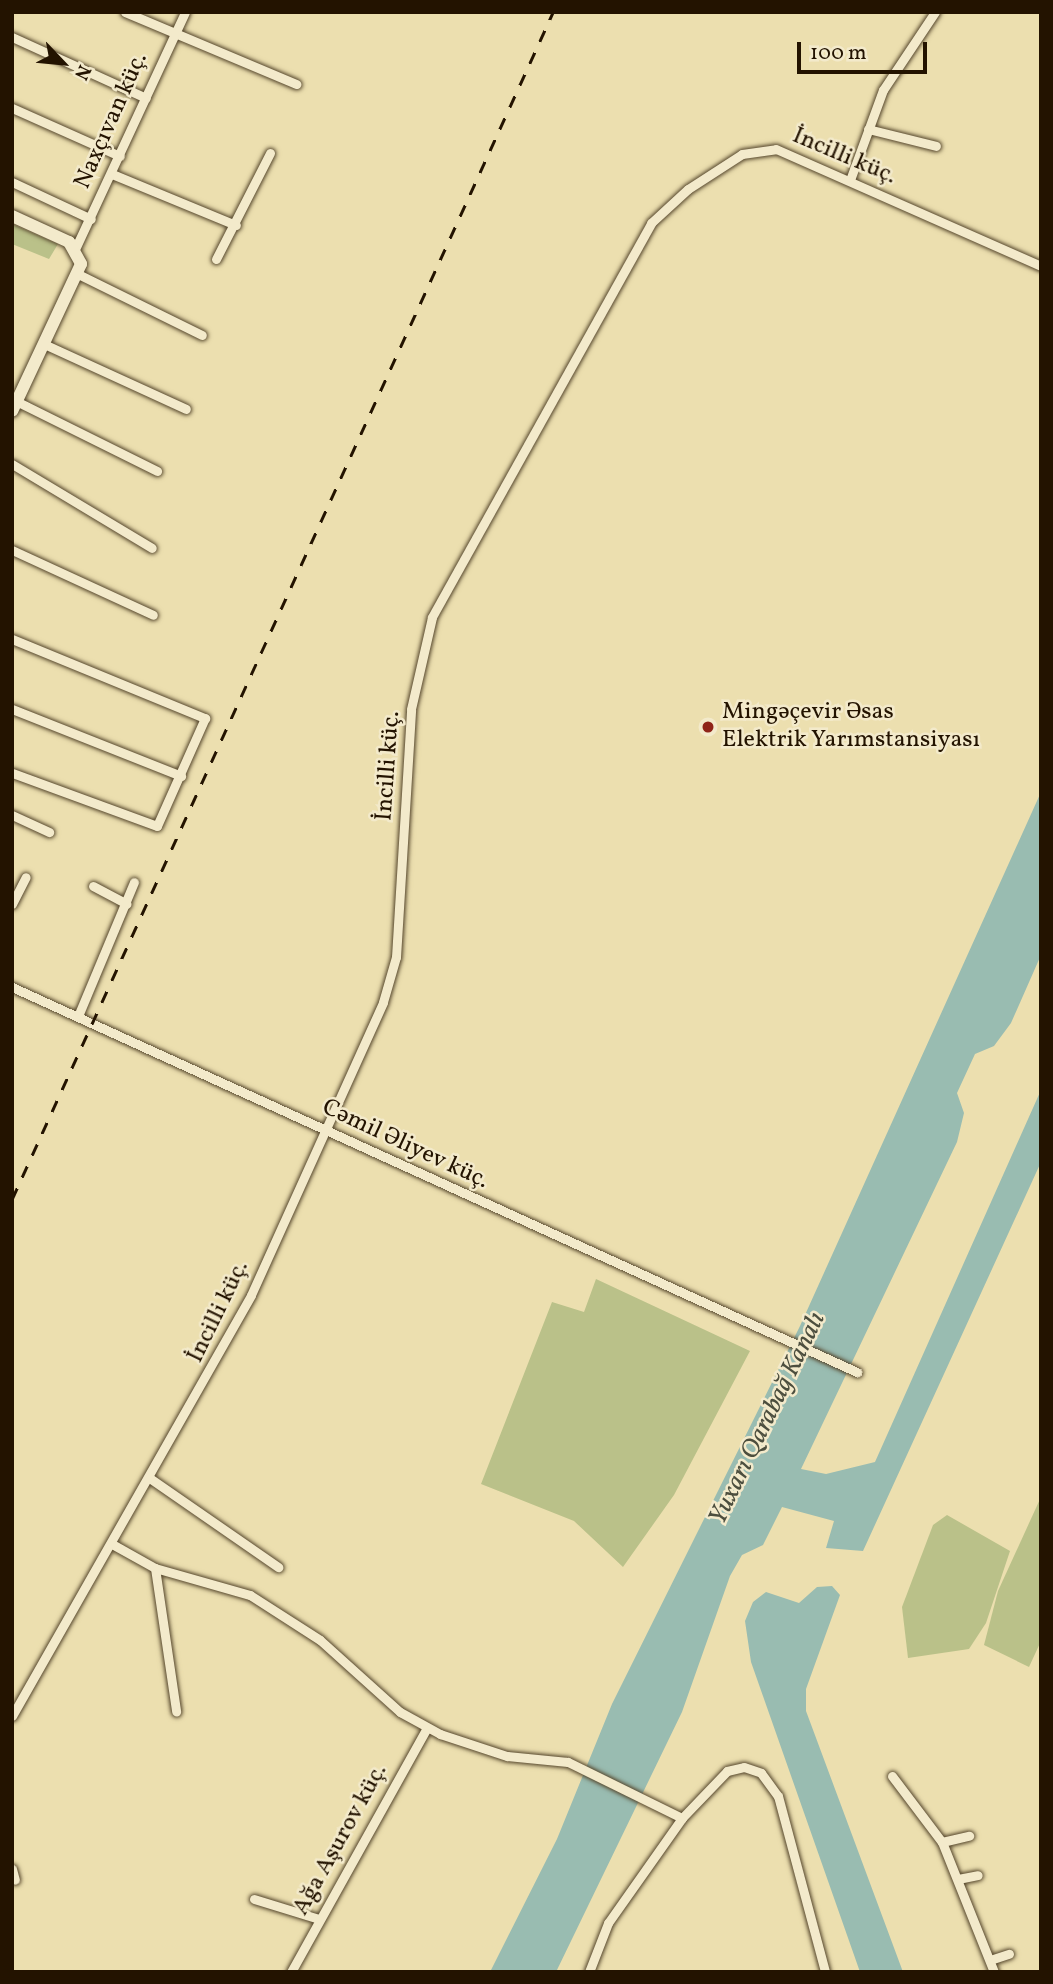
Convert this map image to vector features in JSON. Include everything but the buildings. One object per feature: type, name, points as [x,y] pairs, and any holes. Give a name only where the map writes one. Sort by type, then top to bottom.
[{"type":"street","points":[[125,12],[296,84]]},
{"type":"street","name":"Naxçıvan küç.","points":[[14,404],[78,274],[77,252],[185,12]]},
{"type":"street","points":[[850,180],[883,90],[935,12]]},
{"type":"street","points":[[12,37],[146,98]]},
{"type":"street","points":[[12,108],[120,156]]},
{"type":"street","points":[[868,129],[936,146]]},
{"type":"street","name":"İncilli küç.","points":[[12,1716],[151,1479],[251,1295],[391,982],[416,675],[432,617],[467,545],[633,253],[666,208],[757,148],[791,153],[1041,266]]},
{"type":"street","points":[[216,259],[236,225],[270,153]]},
{"type":"street","points":[[111,174],[236,225]]},
{"type":"street","points":[[12,181],[91,219]]},
{"type":"street","points":[[12,216],[77,252]]},
{"type":"street","points":[[78,274],[202,335]]},
{"type":"street","points":[[44,344],[186,409]]},
{"type":"street","points":[[14,404],[157,471]]},
{"type":"street","points":[[12,464],[152,548]]},
{"type":"street","points":[[12,550],[153,615]]},
{"type":"street","points":[[12,639],[205,718],[164,819],[148,827],[12,774]]},
{"type":"street","points":[[12,709],[181,776]]},
{"type":"street","points":[[12,816],[49,832]]},
{"type":"street","points":[[12,904],[26,877]]},
{"type":"street","points":[[78,1016],[134,882]]},
{"type":"street","points":[[93,886],[127,904]]},
{"type":"street","name":"Cəmil Əliyev küç.","points":[[12,987],[857,1372]]},
{"type":"street","points":[[151,1479],[278,1567]]},
{"type":"street","points":[[112,1544],[155,1568],[250,1595],[320,1640],[427,1728],[507,1756],[557,1759],[658,1803],[682,1818]]},
{"type":"street","points":[[155,1568],[176,1711]]},
{"type":"street","name":"Ağa Aşurov küç.","points":[[291,1972],[427,1728]]},
{"type":"street","points":[[589,1972],[608,1923],[682,1818],[727,1771],[744,1767],[761,1773],[778,1796],[825,1972]]},
{"type":"street","points":[[892,1776],[942,1842],[994,1972]]},
{"type":"street","points":[[942,1842],[969,1836]]},
{"type":"street","points":[[12,1869],[15,1880]]},
{"type":"street","points":[[958,1879],[978,1875]]},
{"type":"street","points":[[254,1899],[319,1919]]},
{"type":"street","points":[[990,1961],[1009,1954]]},
{"type":"green space","points":[[12,224],[58,244],[49,259],[12,244]]},
{"type":"green space","points":[[596,1279],[750,1351],[674,1495],[623,1567],[574,1521],[481,1484],[552,1302],[584,1312]]},
{"type":"green space","points":[[1041,1497],[1041,1641],[1029,1667],[984,1645],[998,1591]]},
{"type":"green space","points":[[947,1515],[1010,1551],[986,1623],[969,1649],[908,1658],[902,1607],[933,1525]]},
{"type":"water","name":"Yuxarı Qarabağ Kanalı","points":[[1041,792],[1041,955],[1011,1023],[994,1046],[975,1054],[957,1093],[964,1113],[957,1142],[801,1469],[826,1474],[875,1462],[1041,1090],[1041,1162],[863,1551],[826,1548],[834,1521],[782,1507],[763,1545],[742,1555],[730,1576],[682,1712],[556,1972],[490,1972],[557,1839],[612,1704],[800,1326]]},
{"type":"water","points":[[832,1586],[840,1595],[806,1689],[806,1711],[903,1972],[860,1972],[751,1662],[745,1621],[753,1602],[766,1592],[799,1603],[817,1587]]},
{"type":"railway","points":[[12,1199],[553,12]]},
{"type":"place","name":"Mingəçevir Əsas Elektrik Yarımstansiyası","points":[[708,727]]}]
